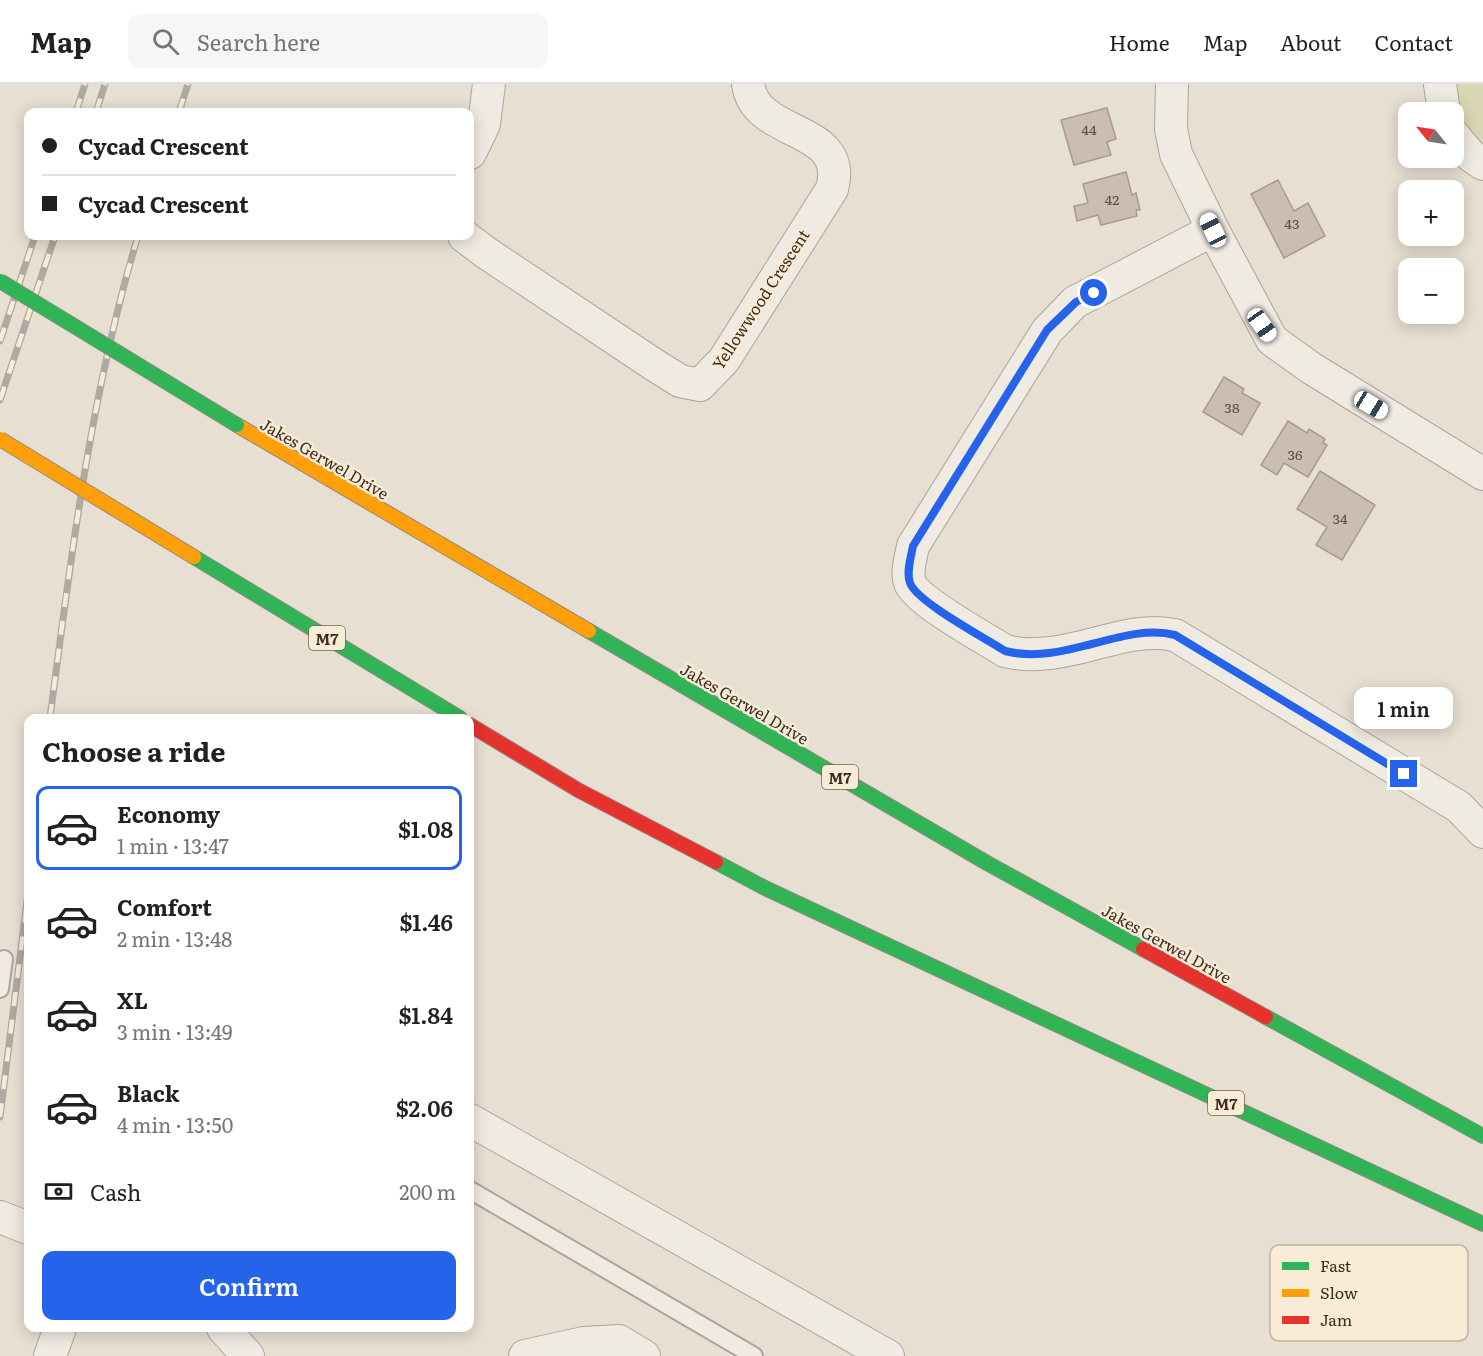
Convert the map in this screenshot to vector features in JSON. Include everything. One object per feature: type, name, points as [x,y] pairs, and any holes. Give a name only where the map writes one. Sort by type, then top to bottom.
[{"type":"highway","name":"Jakes Gerwel Drive","points":[[0,281],[237,425],[987,863],[1483,1136]]},
{"type":"highway","name":"M7","points":[[0,439],[452,714]]},
{"type":"highway","name":"M7","points":[[474,727],[596,801],[765,888],[1483,1224]]},
{"type":"street","points":[[474,145],[484,124],[489,84]]},
{"type":"street","name":"Yellowwood Crescent","points":[[469,240],[680,381],[700,385],[724,360],[832,189],[835,177],[832,157],[826,149],[764,112],[756,105],[748,84]]},
{"type":"street","points":[[1172,84],[1171,129],[1176,154],[1262,325],[1272,340],[1311,368],[1481,468]]},
{"type":"street","points":[[1440,84],[1443,102]]},
{"type":"street","points":[[1464,148],[1483,164]]},
{"type":"street","points":[[1213,230],[1076,302],[1047,330],[913,546],[909,569],[910,583],[920,597],[1005,651],[1021,655],[1040,656],[1152,633],[1175,635],[1459,807],[1483,832]]},
{"type":"street","points":[[474,1122],[888,1356]]},
{"type":"street","points":[[0,1217],[24,1226]]},
{"type":"street","points":[[50,1356],[59,1332]]},
{"type":"street","points":[[227,1332],[248,1356]]},
{"type":"street","points":[[525,1356],[584,1343],[619,1341],[644,1356]]},
{"type":"lane","points":[[0,989],[4,959]]},
{"type":"lane","points":[[474,1192],[754,1356]]},
{"type":"shaded area","points":[[1453,84],[1483,84],[1483,149],[1464,125],[1464,102],[1456,102]]},
{"type":"building","points":[[1107,108],[1116,139],[1107,142],[1111,155],[1074,165],[1061,120]]},
{"type":"building","points":[[1126,172],[1132,195],[1136,193],[1140,210],[1136,210],[1137,216],[1101,225],[1098,215],[1077,221],[1074,206],[1088,203],[1083,184]]},
{"type":"building","points":[[1278,180],[1294,211],[1308,203],[1325,236],[1284,258],[1251,194]]},
{"type":"building","points":[[1224,377],[1244,389],[1242,393],[1260,403],[1242,435],[1203,412]]},
{"type":"building","points":[[1288,421],[1307,433],[1309,429],[1325,439],[1323,443],[1327,445],[1308,477],[1284,463],[1277,475],[1261,465]]},
{"type":"building","points":[[1320,471],[1375,505],[1342,560],[1316,545],[1327,527],[1297,509]]},
{"type":"railway","points":[[77,108],[85,84]]},
{"type":"railway","points":[[97,108],[105,84]]},
{"type":"railway","points":[[180,108],[188,84]]},
{"type":"railway","points":[[0,341],[34,240]]},
{"type":"railway","points":[[0,400],[54,240]]},
{"type":"railway","points":[[51,714],[75,535],[95,414],[107,354],[137,240]]},
{"type":"railway","points":[[0,1117],[24,925]]},
{"type":"traffic: fast","points":[[0,281],[237,425]]},
{"type":"traffic: fast","points":[[194,557],[453,714]]},
{"type":"traffic: fast","points":[[589,631],[987,863],[1143,949]]},
{"type":"traffic: fast","points":[[716,862],[765,888],[1483,1224]]},
{"type":"traffic: fast","points":[[1266,1017],[1483,1136]]},
{"type":"traffic: slow","points":[[237,425],[589,631]]},
{"type":"traffic: slow","points":[[0,439],[194,557]]},
{"type":"traffic: jam","points":[[474,727],[578,790],[716,862]]},
{"type":"traffic: jam","points":[[1143,949],[1266,1017]]},
{"type":"route","points":[[1094,293],[1076,302],[1047,330],[913,546],[909,569],[910,583],[920,597],[1005,651],[1021,655],[1040,656],[1152,633],[1163,632],[1175,635],[1404,774]]}]
